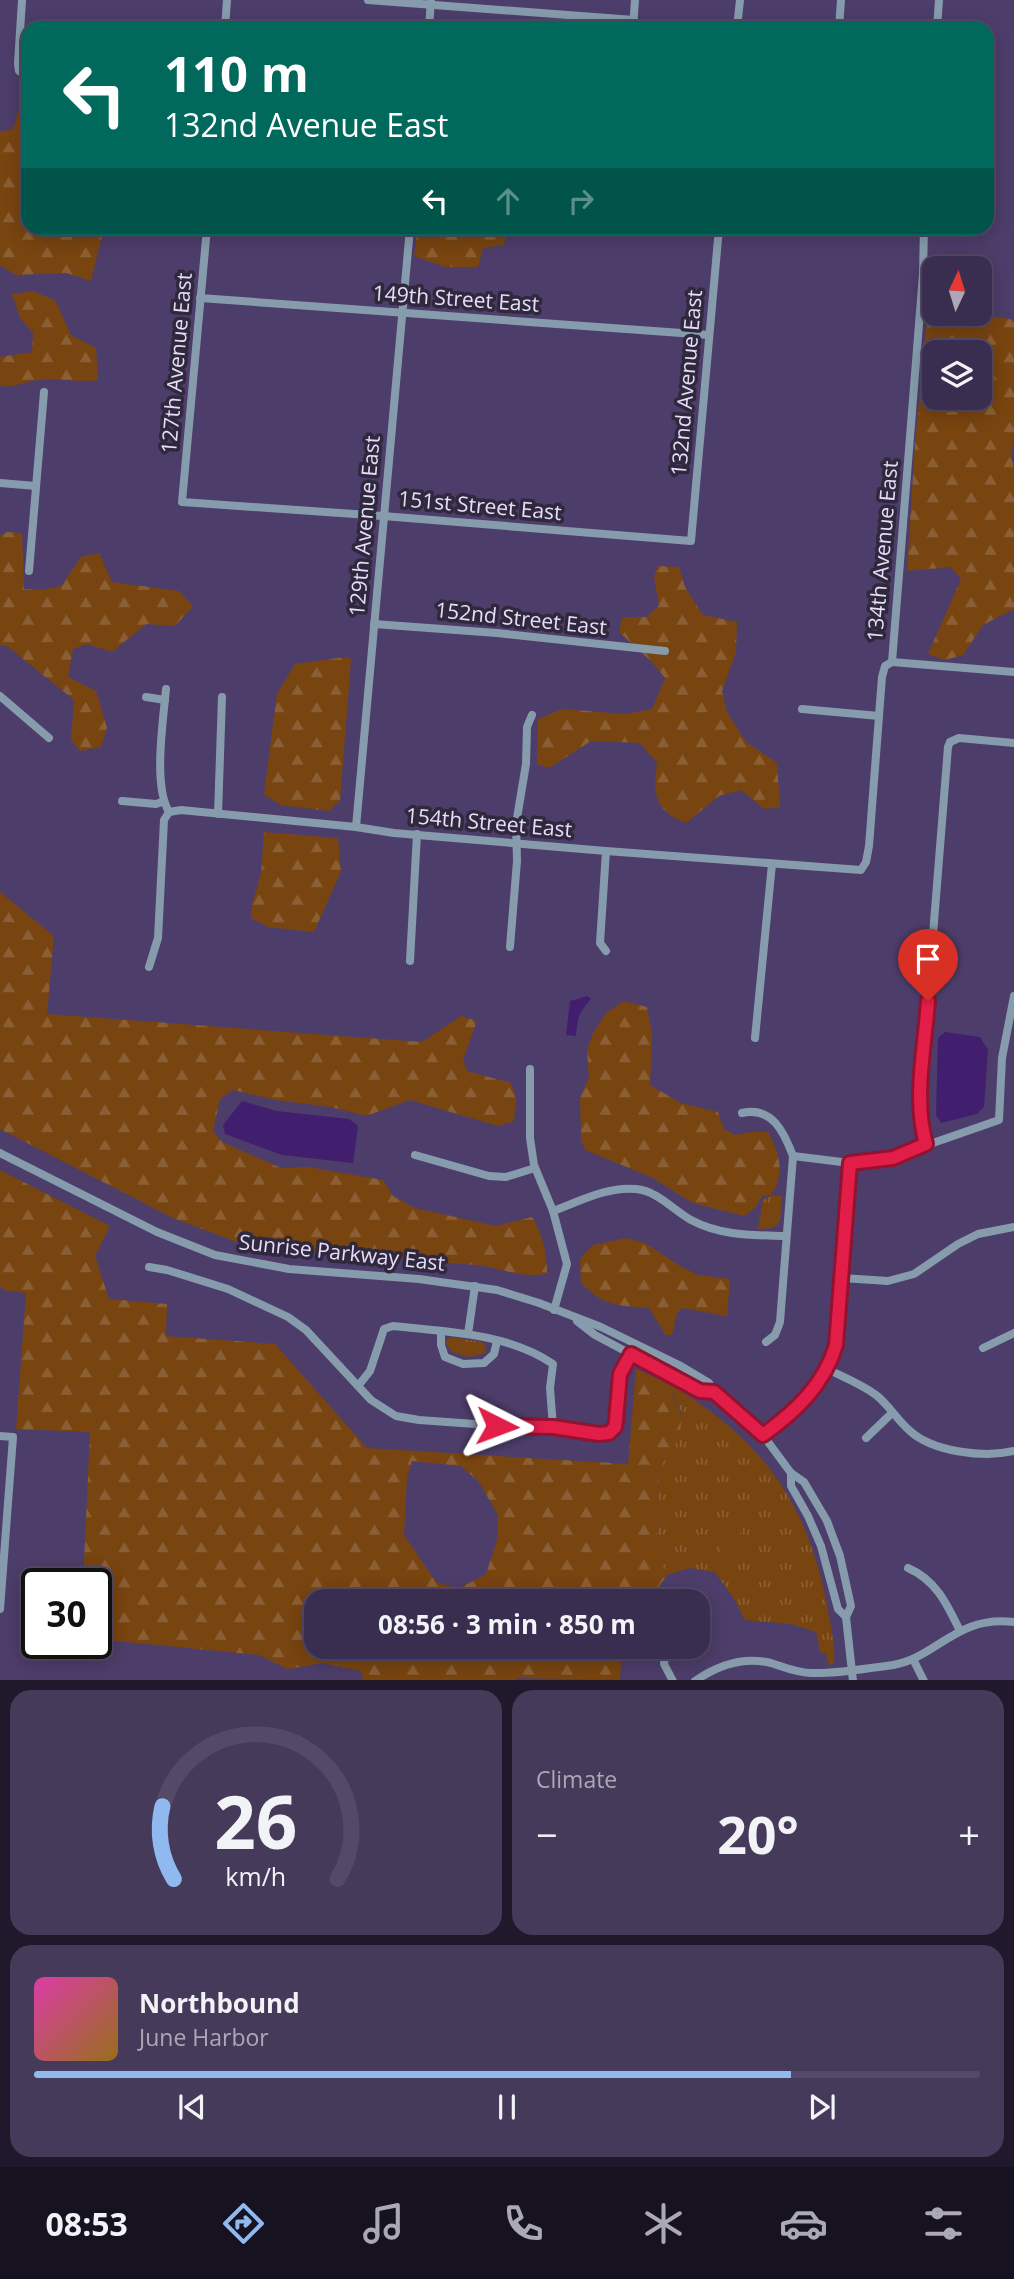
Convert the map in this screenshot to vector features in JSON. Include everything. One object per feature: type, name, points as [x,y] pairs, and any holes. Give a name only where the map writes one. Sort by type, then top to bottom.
[{"type":"street","points":[[21,72],[18,64],[22,0]]},
{"type":"street","points":[[226,21],[227,0]]},
{"type":"street","points":[[368,0],[431,2],[605,21]]},
{"type":"street","points":[[633,21],[635,0]]},
{"type":"street","points":[[738,21],[740,0]]},
{"type":"street","points":[[840,21],[841,0]]},
{"type":"street","points":[[938,21],[939,0]]},
{"type":"street","points":[[430,21],[431,2]]},
{"type":"street","name":"127th Avenue East","points":[[182,502],[205,235]]},
{"type":"street","name":"129th Avenue East","points":[[356,827],[409,235]]},
{"type":"street","name":"132nd Avenue East","points":[[691,541],[718,235]]},
{"type":"street","name":"134th Avenue East","points":[[860,870],[866,862],[869,846],[884,669],[892,662],[924,235]]},
{"type":"street","name":"149th Street East","points":[[200,298],[709,335]]},
{"type":"street","points":[[29,571],[44,392]]},
{"type":"street","points":[[0,483],[36,486]]},
{"type":"street","name":"151st Street East","points":[[182,502],[691,541]]},
{"type":"street","name":"152nd Street East","points":[[374,624],[497,633],[665,651]]},
{"type":"street","points":[[892,662],[1014,672]]},
{"type":"street","points":[[149,967],[158,938],[164,820],[169,812],[162,802],[160,776],[166,689]]},
{"type":"street","points":[[0,696],[49,738]]},
{"type":"street","points":[[146,697],[165,699]]},
{"type":"street","points":[[218,814],[222,697]]},
{"type":"street","points":[[802,709],[879,716]]},
{"type":"street","points":[[510,947],[517,860],[515,842],[526,764],[527,727],[532,715]]},
{"type":"street","points":[[926,1144],[920,1097],[950,741],[959,738],[1014,743]]},
{"type":"street","points":[[122,801],[156,804],[162,802]]},
{"type":"street","name":"154th Street East","points":[[169,812],[181,810],[606,851],[860,870]]},
{"type":"street","points":[[410,961],[417,834]]},
{"type":"street","points":[[606,851],[600,943],[606,951]]},
{"type":"street","points":[[755,1038],[772,864]]},
{"type":"street","points":[[793,1156],[850,1163],[893,1158],[999,1120],[1002,1058],[1014,996]]},
{"type":"street","points":[[530,1069],[530,1138],[535,1168],[553,1211],[567,1264],[554,1310]]},
{"type":"street","points":[[742,1113],[759,1112],[778,1124],[793,1156],[780,1322],[775,1335],[766,1342]]},
{"type":"street","name":"Sunrise Parkway East","points":[[0,1153],[157,1232],[215,1255],[289,1269],[475,1286],[518,1297],[601,1327],[709,1383],[714,1392],[763,1435]]},
{"type":"street","points":[[415,1155],[489,1176],[506,1177],[535,1168]]},
{"type":"street","points":[[850,1163],[836,1345],[827,1369],[803,1401],[763,1435],[791,1473],[804,1482],[827,1521],[851,1606],[846,1617],[853,1680]]},
{"type":"street","points":[[553,1211],[605,1192],[636,1189],[652,1193],[691,1219],[720,1232],[785,1236]]},
{"type":"street","points":[[842,1278],[888,1281],[914,1274],[958,1244],[978,1234],[1014,1227]]},
{"type":"street","points":[[149,1267],[228,1289],[288,1317],[306,1330],[324,1353],[376,1405],[406,1419],[553,1427],[599,1434],[612,1431],[616,1421],[620,1374],[631,1354]]},
{"type":"street","points":[[468,1334],[475,1286]]},
{"type":"street","name":"Sunrise Parkway East","points":[[572,1318],[595,1335],[700,1391],[714,1392]]},
{"type":"street","points":[[358,1386],[370,1371],[384,1329],[393,1326],[468,1334],[497,1341],[553,1364],[550,1388],[553,1427]]},
{"type":"street","points":[[442,1331],[441,1345],[445,1357],[463,1364],[484,1363],[490,1359],[497,1341]]},
{"type":"street","points":[[983,1348],[1014,1334]]},
{"type":"street","points":[[827,1369],[869,1391],[920,1438],[943,1449],[987,1453],[1014,1451]]},
{"type":"street","points":[[866,1438],[892,1413]]},
{"type":"street","points":[[0,1436],[13,1437],[0,1609]]},
{"type":"street","points":[[791,1473],[791,1486],[821,1546],[838,1609],[846,1617]]},
{"type":"street","points":[[908,1568],[921,1573],[934,1584],[960,1631]]},
{"type":"street","points":[[697,1680],[722,1666],[746,1661],[768,1662],[810,1674],[887,1666],[913,1659],[979,1623],[997,1620],[1014,1622]]},
{"type":"street","points":[[665,1659],[664,1664],[672,1680]]},
{"type":"street","points":[[913,1659],[924,1680]]},
{"type":"green space","points":[[21,102],[21,235],[102,235],[91,281],[66,273],[16,275],[0,265],[0,132],[13,129]]},
{"type":"green space","points":[[417,235],[508,235],[503,245],[483,248],[478,267],[445,267],[414,256]]},
{"type":"green space","points":[[32,291],[55,300],[71,335],[96,348],[98,380],[45,379],[0,386],[0,357],[32,352],[33,333],[20,318],[12,294]]},
{"type":"green space","points":[[992,316],[1014,320],[1014,437],[1011,454],[1014,469],[1014,609],[983,625],[963,655],[945,660],[928,654],[961,579],[951,567],[907,571],[922,370],[922,410],[992,410],[992,340],[925,340],[926,326],[992,326]]},
{"type":"green space","points":[[7,532],[22,533],[24,589],[41,590],[61,586],[81,557],[99,553],[112,582],[179,591],[193,606],[175,626],[146,624],[112,652],[87,644],[73,649],[68,677],[96,691],[107,728],[101,747],[80,751],[71,740],[74,700],[7,646],[0,646],[0,536]]},
{"type":"green space","points":[[658,566],[679,567],[685,587],[703,615],[737,622],[736,652],[722,691],[727,712],[746,742],[777,763],[780,807],[764,809],[741,790],[719,796],[686,823],[675,818],[667,813],[658,800],[655,784],[657,763],[640,743],[591,741],[549,768],[537,764],[538,719],[562,709],[626,714],[652,709],[665,678],[651,661],[619,632],[622,617],[646,617],[659,605],[654,577]]},
{"type":"green space","points":[[345,657],[351,659],[340,801],[329,811],[280,805],[264,794],[277,694],[295,664]]},
{"type":"green space","points":[[264,832],[338,838],[341,871],[314,932],[268,927],[251,918],[261,873]]},
{"type":"green space","points":[[0,892],[54,936],[47,1014],[422,1042],[461,1016],[477,1021],[463,1059],[467,1071],[511,1083],[516,1098],[514,1121],[498,1126],[410,1100],[366,1116],[331,1107],[275,1100],[233,1090],[220,1099],[213,1131],[222,1142],[281,1168],[308,1167],[383,1180],[393,1196],[415,1208],[496,1226],[532,1217],[544,1244],[547,1273],[530,1275],[476,1265],[248,1246],[175,1219],[0,1129]]},
{"type":"green space","points":[[624,1001],[647,1007],[652,1034],[650,1085],[681,1103],[718,1112],[724,1129],[735,1135],[768,1132],[778,1155],[780,1172],[776,1187],[771,1195],[762,1196],[755,1208],[744,1216],[693,1203],[651,1177],[585,1150],[581,1140],[580,1098],[589,1077],[587,1051],[593,1033],[606,1013]]},
{"type":"green space","points":[[0,1170],[110,1226],[95,1256],[109,1299],[167,1304],[166,1336],[275,1344],[367,1448],[628,1464],[636,1369],[671,1385],[667,1391],[677,1404],[681,1422],[673,1448],[655,1471],[659,1476],[659,1528],[653,1539],[654,1549],[667,1575],[657,1589],[458,1589],[304,1589],[304,1659],[621,1659],[620,1680],[363,1680],[361,1671],[322,1663],[288,1669],[259,1655],[112,1641],[112,1568],[84,1568],[90,1432],[16,1429],[26,1293],[2,1290],[0,1285]],"holes":[[[412,1461],[461,1466],[479,1482],[498,1515],[497,1540],[486,1574],[458,1589],[436,1582],[404,1535],[407,1478]]]},
{"type":"green space","points":[[771,1196],[782,1196],[780,1221],[773,1228],[758,1229],[763,1200]]},
{"type":"green space","points":[[626,1238],[645,1243],[698,1275],[730,1279],[727,1316],[682,1308],[677,1313],[672,1335],[666,1335],[649,1308],[612,1303],[597,1297],[581,1283],[580,1259],[593,1245]]},
{"type":"green space","points":[[450,1337],[482,1342],[485,1345],[485,1353],[468,1357],[452,1352],[445,1342]]},
{"type":"green space","points":[[671,1385],[731,1428],[755,1451],[793,1504],[807,1534],[818,1568],[832,1634],[834,1664],[829,1665],[826,1654],[820,1652],[816,1632],[791,1624],[745,1620],[715,1572],[689,1568],[667,1575],[654,1549],[653,1539],[659,1528],[659,1477],[655,1471],[682,1413],[673,1394],[667,1391]]},
{"type":"green space","points":[[721,1529],[740,1530],[738,1564],[719,1562]]},
{"type":"green space","points":[[693,1535],[711,1536],[710,1554],[692,1553]]},
{"type":"shaded area","points":[[588,996],[591,999],[579,1016],[576,1036],[566,1035],[570,1001]]},
{"type":"shaded area","points":[[945,1032],[980,1037],[988,1050],[984,1107],[977,1114],[941,1123],[936,1115],[938,1038]]},
{"type":"shaded area","points":[[242,1101],[277,1111],[349,1119],[358,1126],[353,1163],[282,1155],[225,1134],[223,1125]]},
{"type":"route","points":[[497,1426],[553,1427],[609,1433],[615,1427],[620,1374],[631,1354],[700,1391],[714,1392],[763,1435],[803,1401],[821,1381],[836,1345],[850,1163],[893,1158],[926,1144],[920,1115],[920,1097],[928,1001]]}]
